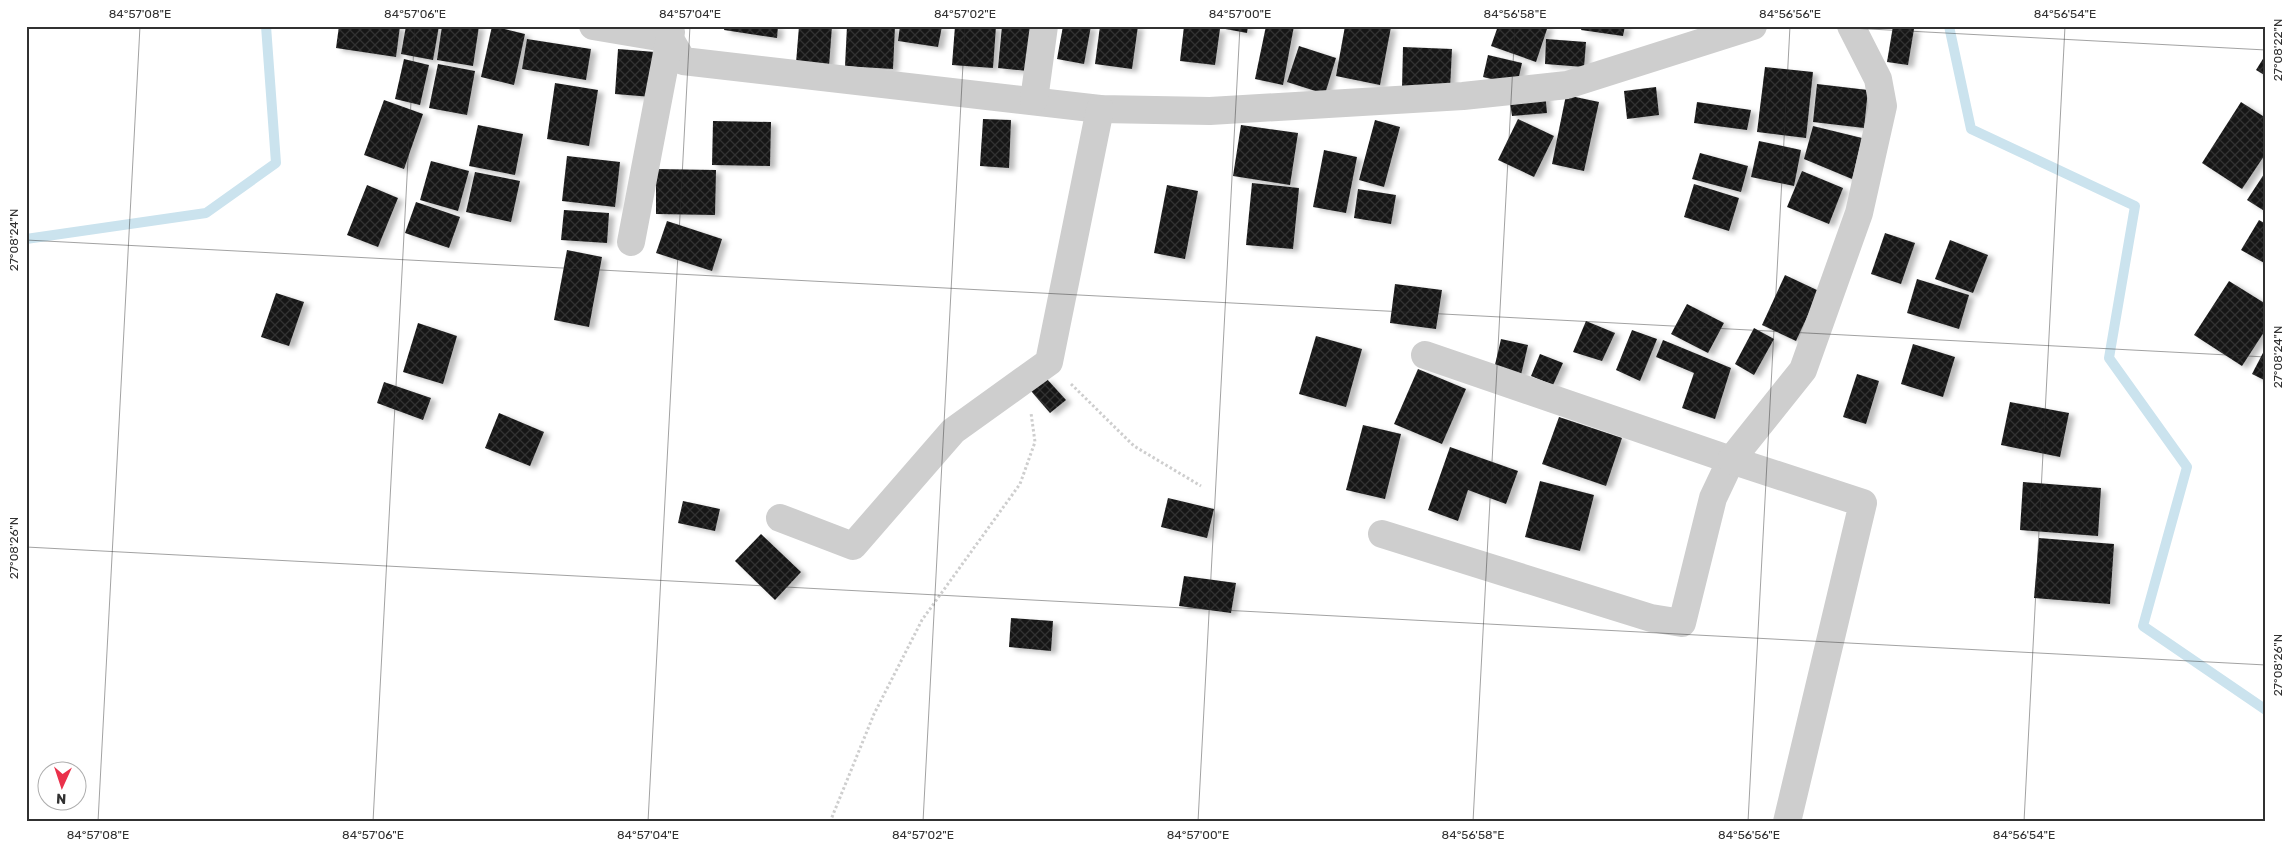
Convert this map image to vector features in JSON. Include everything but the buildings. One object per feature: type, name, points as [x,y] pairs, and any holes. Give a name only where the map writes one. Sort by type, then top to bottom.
[{"type":"street","points":[[593,26],[671,32]]},
{"type":"street","points":[[1034,100],[1044,26]]},
{"type":"street","points":[[671,32],[683,61],[1100,109],[1210,111],[1463,96],[1567,84],[1753,26]]},
{"type":"street","points":[[1382,534],[1651,618],[1682,623],[1713,498],[1731,460],[1803,370],[1859,213],[1884,106],[1878,79],[1851,26]]},
{"type":"street","points":[[631,242],[671,32]]},
{"type":"street","points":[[780,518],[853,546],[954,431],[1049,362],[1100,109]]},
{"type":"street","points":[[1425,355],[1731,460],[1863,503],[1787,822]]},
{"type":"path","points":[[1049,362],[1134,446],[1201,486]]},
{"type":"path","points":[[830,822],[874,714],[922,620],[1020,484],[1035,442],[1030,410],[1015,386]]},
{"type":"waterway","points":[[26,239],[206,213],[276,163],[266,26]]},
{"type":"waterway","points":[[1949,26],[1971,129],[2135,206],[2109,358],[2187,467],[2143,626],[2266,710]]}]
